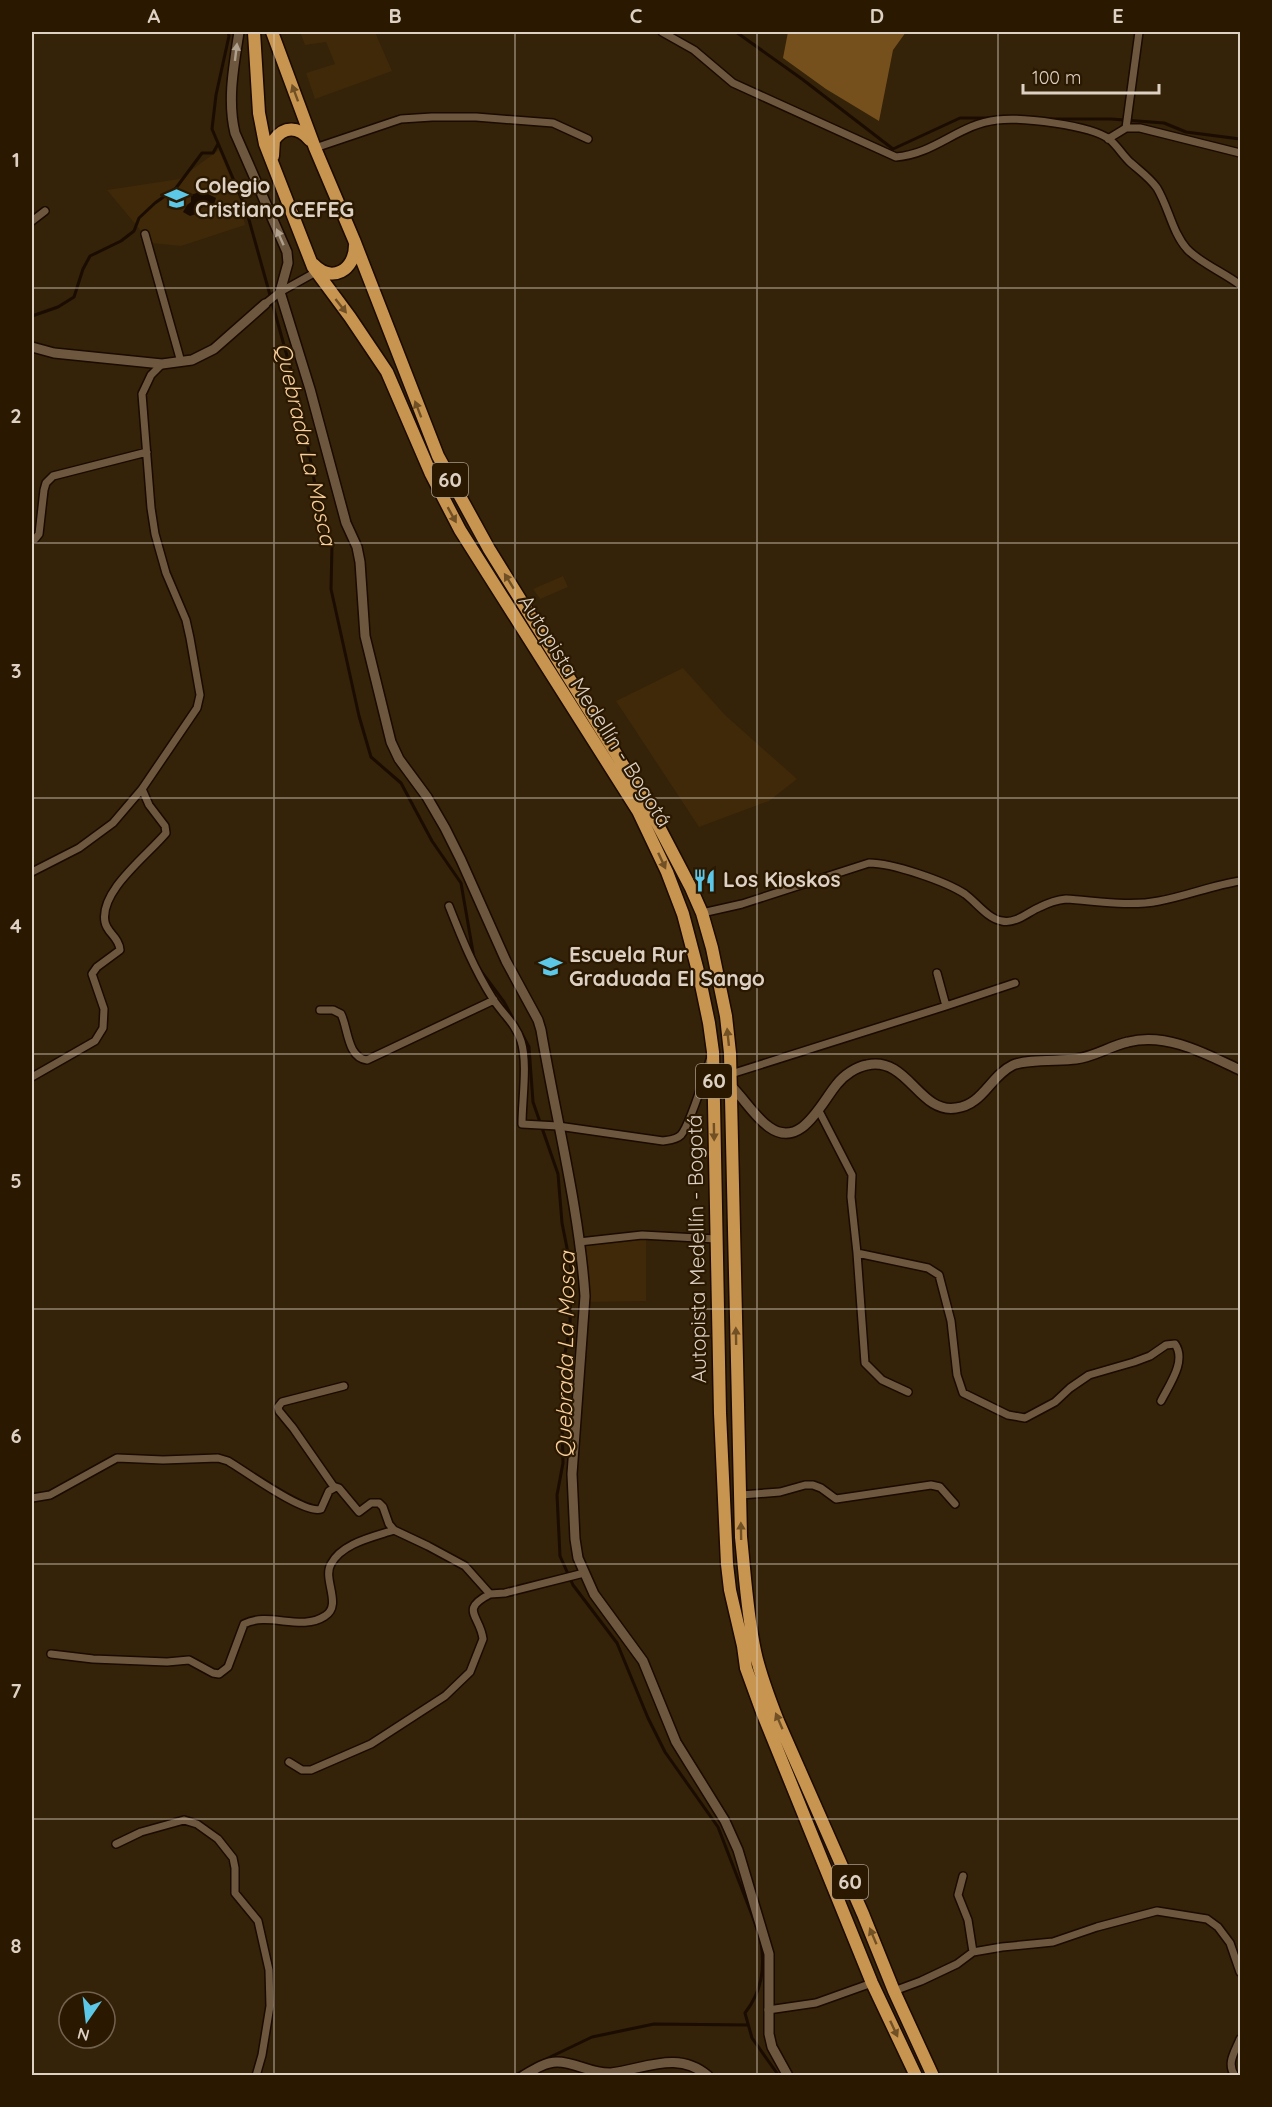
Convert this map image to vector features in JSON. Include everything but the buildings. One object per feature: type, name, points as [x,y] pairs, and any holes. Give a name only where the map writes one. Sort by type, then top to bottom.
[{"type":"highway","name":"Autopista Medellín - Bogotá","points":[[254,32],[259,114],[265,144],[309,258],[316,272],[387,372],[431,474],[460,530],[638,811],[667,872],[683,914],[699,975],[713,1052],[722,1488],[727,1564],[734,1615],[743,1646],[746,1668],[759,1704],[872,1983],[916,2076]]},
{"type":"highway","name":"Autopista Medellín - Bogotá","points":[[272,32],[315,148],[354,240],[438,456],[489,549],[654,815],[702,913],[720,982],[726,1016],[732,1087],[741,1537],[746,1592],[755,1650],[760,1672],[778,1721],[933,2076]]},
{"type":"highway","points":[[276,174],[272,147],[273,140],[279,133],[296,129],[303,132],[315,148]]},
{"type":"highway","points":[[309,258],[323,272],[343,271],[351,264],[355,256],[354,240]]},
{"type":"street","points":[[239,32],[230,104],[231,117],[243,152],[287,252],[288,263],[277,295],[310,389],[346,523],[357,547],[365,636],[391,742],[399,759],[427,796],[461,860],[506,961],[538,1020],[573,1198],[585,1296],[572,1474],[574,1539],[580,1574],[608,1616],[643,1661],[676,1742],[725,1821],[738,1850],[769,1954],[771,1970],[769,2034],[772,2046],[788,2076]]},
{"type":"street","points":[[662,32],[694,50],[733,83],[896,157],[920,153],[966,129],[999,119],[1064,124],[1108,139],[1150,179],[1158,190],[1180,240],[1189,252],[1240,285]]},
{"type":"street","points":[[1126,128],[1139,32]]},
{"type":"street","points":[[315,148],[401,118],[476,117],[553,123],[588,139]]},
{"type":"street","points":[[1108,139],[1126,128],[1140,128],[1240,153]]},
{"type":"street","points":[[32,221],[45,211]]},
{"type":"street","points":[[145,234],[181,362]]},
{"type":"street","points":[[32,347],[54,353],[162,364],[181,362],[205,355],[214,349],[265,304],[316,272]]},
{"type":"street","points":[[32,872],[79,848],[113,823],[142,789],[197,708],[200,695],[186,620],[166,573],[155,534],[142,394],[151,375],[162,364]]},
{"type":"street","points":[[32,539],[36,539],[39,534],[44,490],[46,483],[53,476],[147,452]]},
{"type":"street","points":[[32,1077],[95,1041],[103,1028],[104,1010],[92,975],[97,967],[120,950],[116,937],[105,923],[106,902],[134,866],[166,833],[165,826],[149,805],[142,789]]},
{"type":"street","points":[[702,913],[742,904],[869,864],[890,865],[956,889],[994,917],[1005,921],[1021,918],[1058,900],[1136,904],[1161,901],[1240,881]]},
{"type":"street","points":[[449,906],[470,960],[520,1039],[524,1056],[522,1124],[558,1126],[663,1141],[674,1139],[681,1135],[687,1122],[713,1052]]},
{"type":"street","points":[[937,973],[946,1005]]},
{"type":"street","points":[[731,1074],[1015,983]]},
{"type":"street","points":[[320,1010],[333,1010],[341,1014],[347,1038],[361,1059],[367,1060],[494,1000]]},
{"type":"street","points":[[732,1087],[756,1116],[771,1129],[786,1132],[800,1130],[819,1111],[837,1084],[863,1065],[878,1063],[894,1068],[937,1106],[954,1109],[964,1107],[978,1099],[999,1074],[1016,1063],[1078,1059],[1127,1042],[1142,1040],[1180,1044],[1240,1070]]},
{"type":"street","points":[[819,1111],[852,1175],[851,1197],[858,1253],[865,1364],[882,1380],[908,1392]]},
{"type":"street","points":[[579,1242],[642,1235],[716,1239]]},
{"type":"street","points":[[858,1253],[928,1268],[939,1275],[951,1320],[960,1388],[963,1393],[978,1401],[1008,1415],[1025,1418],[1055,1402],[1089,1375],[1134,1362],[1150,1356],[1166,1345],[1175,1344],[1180,1358],[1161,1401]]},
{"type":"street","points":[[344,1386],[282,1402],[278,1407],[279,1411],[334,1487],[339,1488],[359,1512],[371,1503],[379,1503],[394,1530],[465,1566],[490,1594]]},
{"type":"street","points":[[32,1498],[50,1495],[108,1461],[125,1457],[163,1460],[224,1459],[294,1503],[312,1510],[321,1509],[329,1491],[334,1487]]},
{"type":"street","points":[[741,1495],[780,1492],[813,1485],[836,1499],[931,1485],[940,1487],[955,1504]]},
{"type":"street","points":[[51,1654],[93,1659],[167,1662],[189,1660],[219,1674],[228,1667],[244,1624],[264,1620],[312,1622],[323,1618],[329,1613],[333,1603],[329,1568],[332,1562],[341,1552],[357,1543],[394,1530]]},
{"type":"street","points":[[289,1762],[302,1770],[311,1770],[371,1744],[445,1696],[470,1672],[483,1639],[472,1613],[474,1605],[480,1599],[490,1594],[506,1593],[580,1574]]},
{"type":"street","points":[[116,1844],[141,1832],[184,1820],[197,1824],[218,1839],[233,1858],[235,1893],[258,1921],[268,1970],[270,2006],[256,2076]]},
{"type":"street","points":[[963,1876],[958,1895],[968,1920],[973,1952]]},
{"type":"street","points":[[894,1991],[957,1964],[973,1952],[1053,1942],[1097,1927],[1157,1911],[1206,1919],[1218,1927],[1230,1943],[1240,1972]]},
{"type":"street","points":[[768,2010],[816,2003],[872,1983]]},
{"type":"street","points":[[1235,2076],[1230,2067],[1240,2039]]},
{"type":"street","points":[[523,2076],[546,2064],[557,2062],[594,2072],[610,2073],[668,2062],[684,2062],[693,2065],[708,2076]]},
{"type":"shaded area","points":[[300,32],[375,32],[392,71],[315,99],[306,73],[335,64],[326,42],[305,45]]},
{"type":"shaded area","points":[[788,32],[906,32],[893,50],[879,121],[826,89],[783,58]]},
{"type":"shaded area","name":"Colegio Cristiano CEFEG","points":[[219,150],[240,200],[245,225],[181,246],[151,243],[107,190],[179,179]]},
{"type":"shaded area","points":[[202,191],[216,198],[214,204],[209,203],[190,216],[183,212],[191,202],[191,195]]},
{"type":"shaded area","points":[[563,576],[568,587],[540,599],[533,589]]},
{"type":"shaded area","points":[[683,668],[725,715],[797,779],[769,801],[699,827],[616,701]]},
{"type":"shaded area","points":[[646,1239],[646,1301],[587,1302],[583,1245]]},
{"type":"waterway","name":"Quebrada La Mosca","points":[[228,32],[212,129],[246,209],[299,399],[319,506],[332,546],[331,589],[359,716],[371,757],[401,783],[432,841],[461,883],[474,958]]},
{"type":"waterway","points":[[736,32],[893,149],[960,118],[991,118]]},
{"type":"waterway","points":[[1046,119],[1111,119],[1164,123],[1186,132],[1240,139]]},
{"type":"waterway","points":[[32,316],[58,307],[74,297],[90,256],[121,241],[134,231],[139,218],[176,188],[202,153],[213,153],[218,144]]},
{"type":"waterway","name":"Quebrada La Mosca","points":[[478,967],[504,1002],[516,1024]]},
{"type":"waterway","name":"Quebrada La Mosca","points":[[521,1032],[529,1047],[533,1102],[558,1174],[562,1223],[571,1268],[570,1327],[564,1358],[563,1463],[557,1495],[560,1556],[573,1585],[617,1643],[648,1718],[665,1752],[718,1827],[757,1928]]},
{"type":"waterway","name":"Quebrada La Mosca","points":[[761,1942],[763,1961],[759,1988],[745,2013],[752,2038],[779,2076]]},
{"type":"waterway","points":[[544,2060],[592,2037],[654,2024],[748,2025]]},
{"type":"waterway","points":[[513,2076],[525,2070]]},
{"type":"place","name":"Colegio Cristiano CEFEG","points":[[177,198]]},
{"type":"place","name":"Los Kioskos","points":[[705,880]]},
{"type":"place","name":"Escuela Rur Graduada El Sango","points":[[551,967]]}]
